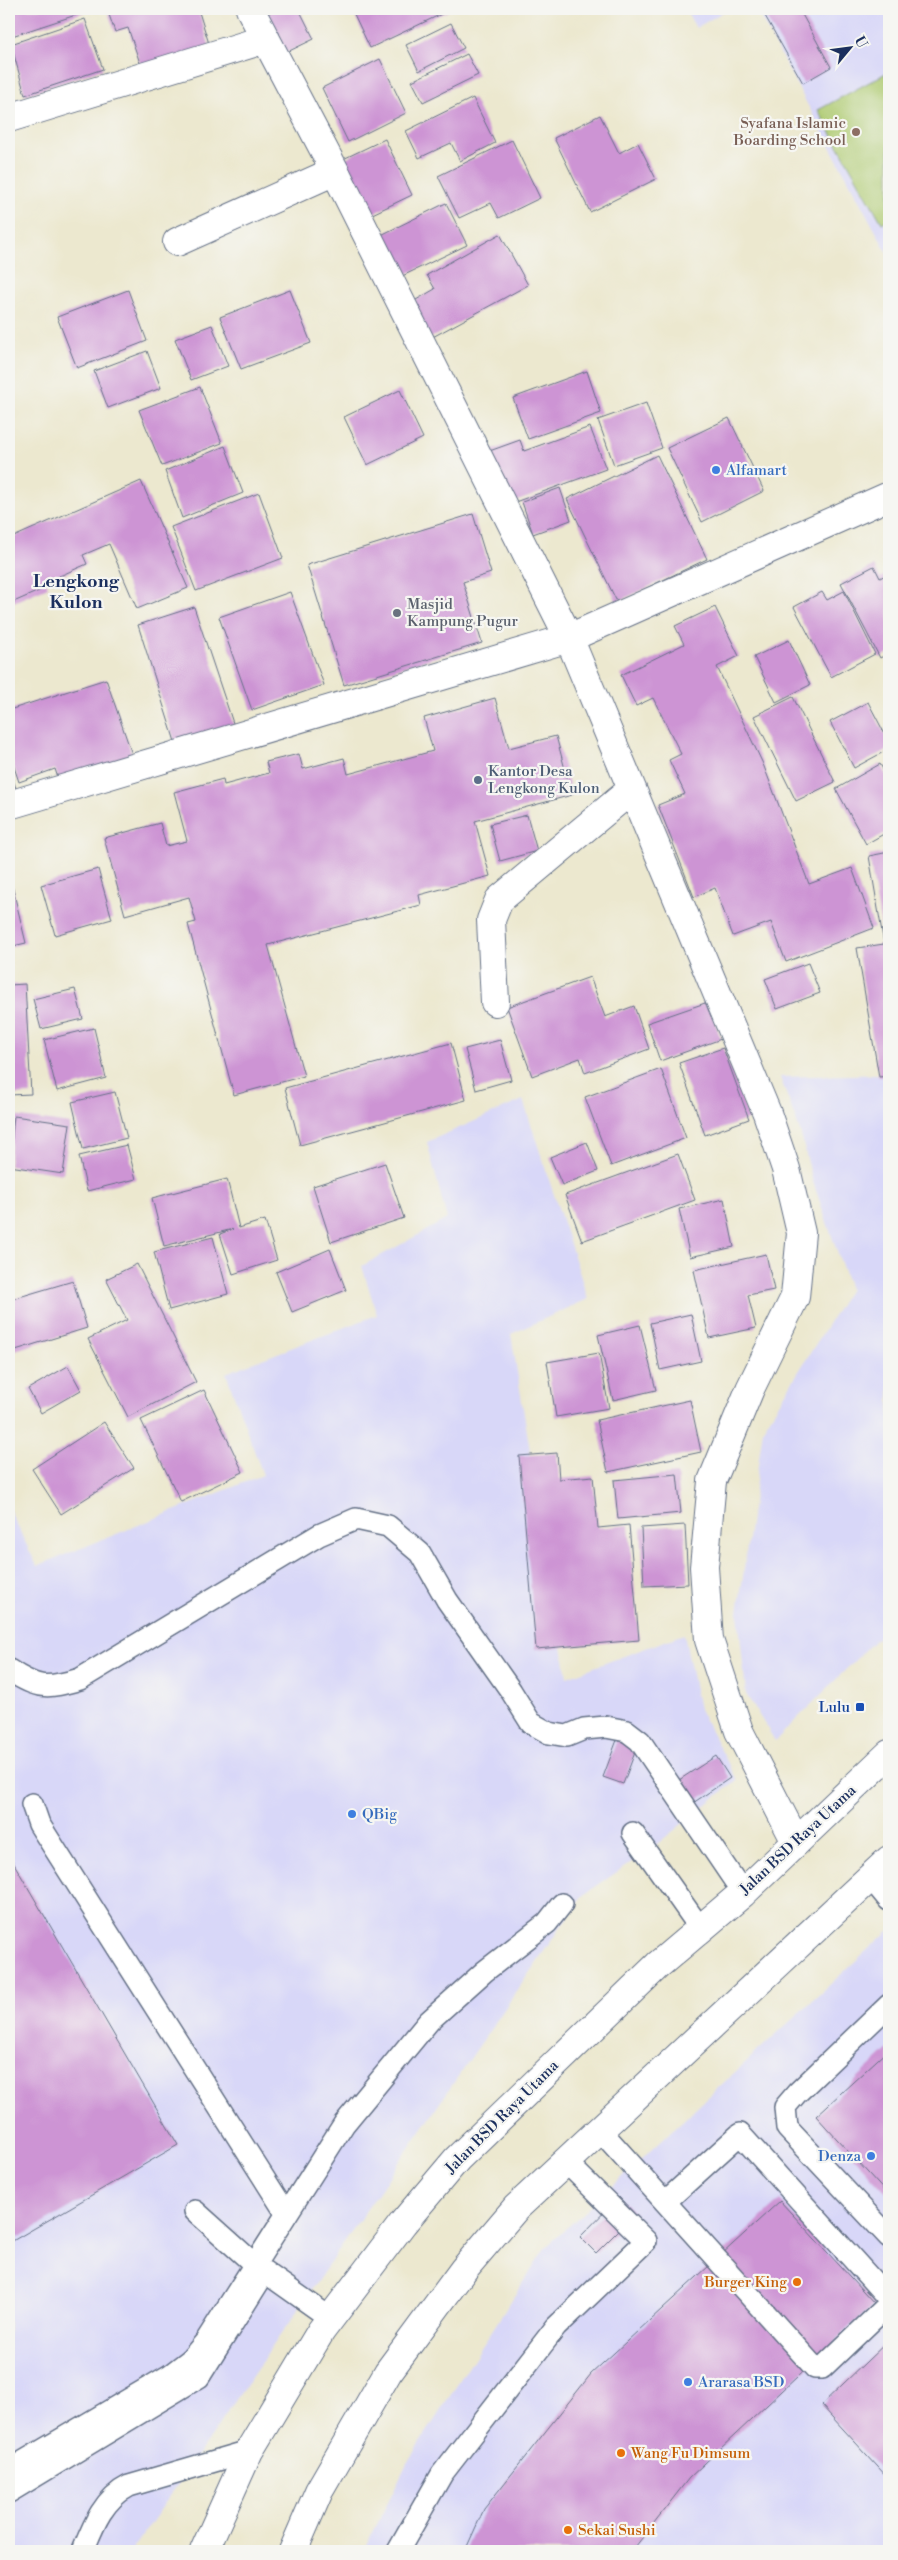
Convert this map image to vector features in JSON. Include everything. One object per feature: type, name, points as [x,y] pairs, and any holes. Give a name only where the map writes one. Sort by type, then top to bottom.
[{"type":"street","points":[[250,9],[335,171],[569,638],[767,1113],[786,1169],[801,1233],[795,1296],[750,1389],[712,1480],[704,1567],[709,1640],[739,1731],[796,1842]]},
{"type":"street","points":[[9,118],[266,39]]},
{"type":"street","points":[[177,242],[335,171]]},
{"type":"street","points":[[9,805],[569,638],[889,496]]},
{"type":"street","points":[[495,1002],[491,920],[499,900],[631,790]]},
{"type":"street","name":"Jalan BSD Raya Utama","points":[[204,2551],[249,2450],[330,2318],[403,2223],[457,2159],[658,1965],[743,1893],[889,1754]]},
{"type":"street","points":[[293,2551],[319,2491],[388,2372],[464,2269],[516,2208],[880,1868]]},
{"type":"lane","points":[[9,1670],[27,1682],[53,1687],[80,1679],[319,1536],[356,1519],[388,1526],[420,1553],[447,1600],[511,1691],[530,1723],[550,1733],[566,1736],[584,1729],[606,1727],[627,1731],[640,1741],[743,1893]]},
{"type":"lane","points":[[32,1804],[39,1824],[286,2213]]},
{"type":"lane","points":[[633,1832],[700,1928]]},
{"type":"lane","points":[[880,1868],[889,1900]]},
{"type":"lane","points":[[9,2470],[170,2375],[191,2359],[206,2340],[253,2263],[344,2124],[429,2020],[485,1971],[547,1923],[562,1904]]},
{"type":"lane","points":[[889,2005],[797,2093],[785,2107],[786,2128],[889,2237]]},
{"type":"lane","points":[[600,2130],[814,2368],[822,2368],[889,2304]]},
{"type":"lane","points":[[665,2202],[740,2134],[889,2299]]},
{"type":"lane","points":[[398,2551],[442,2474],[556,2327],[646,2241],[566,2162]]},
{"type":"lane","points":[[195,2211],[253,2263]]},
{"type":"lane","points":[[9,2492],[199,2377],[266,2272],[330,2318]]},
{"type":"lane","points":[[83,2551],[106,2502],[118,2491],[249,2450]]},
{"type":"shaded area","points":[[685,9],[728,9],[696,28]]},
{"type":"shaded area","name":"Syafana Islamic Boarding School","points":[[756,9],[889,9],[889,256]]},
{"type":"shaded area","points":[[889,1074],[889,1626],[775,1741],[746,1694],[738,1613],[763,1429],[850,1289],[812,1179],[800,1131],[780,1077]]},
{"type":"shaded area","name":"QBig","points":[[523,1100],[588,1299],[511,1334],[567,1677],[684,1634],[699,1709],[737,1780],[652,1848],[582,1896],[132,2551],[9,2551],[9,1509],[37,1566],[263,1475],[226,1373],[377,1315],[362,1266],[447,1219],[427,1142]]},
{"type":"shaded area","points":[[889,1930],[889,2545],[884,2551],[364,2551],[407,2463],[545,2248]]},
{"type":"green space","points":[[886,73],[889,80],[889,219],[882,223],[818,110]]},
{"type":"building","points":[[9,9],[94,9],[9,37]]},
{"type":"building","points":[[107,9],[198,9],[211,50],[143,72],[128,28],[115,32]]},
{"type":"building","points":[[277,9],[299,9],[314,39],[281,55],[262,16]]},
{"type":"building","points":[[359,9],[452,9],[370,48],[353,12]]},
{"type":"building","points":[[773,9],[799,9],[831,67],[803,83],[764,14]]},
{"type":"building","points":[[85,19],[103,69],[25,95],[11,44]]},
{"type":"building","points":[[451,23],[464,48],[419,71],[406,45]]},
{"type":"building","points":[[467,54],[478,75],[423,102],[412,81]]},
{"type":"building","points":[[380,59],[406,113],[348,142],[322,88]]},
{"type":"building","points":[[473,98],[495,143],[460,161],[451,143],[419,158],[406,131]]},
{"type":"building","points":[[600,115],[619,153],[638,143],[656,179],[590,212],[554,138]]},
{"type":"building","points":[[385,139],[412,195],[364,218],[337,162]]},
{"type":"building","points":[[512,140],[540,198],[499,218],[491,203],[459,218],[438,176]]},
{"type":"building","points":[[446,203],[467,245],[394,280],[373,239]]},
{"type":"building","points":[[500,234],[528,285],[429,339],[409,304],[435,289],[427,275]]},
{"type":"building","points":[[128,290],[147,341],[77,368],[57,317]]},
{"type":"building","points":[[290,290],[311,343],[241,369],[220,317]]},
{"type":"building","points":[[212,325],[228,366],[191,380],[175,339]]},
{"type":"building","points":[[147,351],[161,388],[108,408],[94,371]]},
{"type":"building","points":[[587,371],[601,413],[528,439],[513,398]]},
{"type":"building","points":[[200,387],[222,443],[162,466],[139,410]]},
{"type":"building","points":[[400,390],[423,438],[367,465],[344,417]]},
{"type":"building","points":[[646,403],[662,448],[614,465],[598,420]]},
{"type":"building","name":"Alfamart","points":[[729,418],[764,491],[702,522],[667,448]]},
{"type":"building","points":[[590,427],[606,469],[504,506],[484,453],[520,440],[524,451]]},
{"type":"building","points":[[225,446],[243,493],[182,518],[165,471]]},
{"type":"building","points":[[657,455],[707,559],[617,602],[567,499]]},
{"type":"building","points":[[141,481],[188,588],[137,609],[109,544],[83,555],[87,564],[46,582],[48,587],[9,604],[9,539]]},
{"type":"building","points":[[560,488],[571,520],[533,534],[522,502]]},
{"type":"building","points":[[259,493],[283,558],[196,591],[171,527]]},
{"type":"building","name":"Masjid Kampung Pugur","points":[[473,514],[491,573],[463,582],[482,643],[344,685],[307,565]]},
{"type":"building","points":[[874,566],[880,578],[889,573],[889,653],[880,658],[841,583]]},
{"type":"building","points":[[844,591],[875,654],[831,677],[794,607],[822,592],[827,600]]},
{"type":"building","points":[[290,592],[324,685],[252,710],[219,617]]},
{"type":"building","points":[[194,607],[235,729],[177,748],[138,625]]},
{"type":"building","points":[[715,607],[739,656],[717,667],[763,764],[809,884],[852,868],[874,928],[786,962],[771,922],[733,936],[715,888],[694,897],[658,805],[685,794],[669,760],[681,754],[653,698],[636,706],[621,675],[684,644],[675,626]]},
{"type":"building","points":[[789,640],[810,685],[776,702],[754,657]]},
{"type":"building","points":[[106,679],[135,763],[61,787],[55,769],[19,782],[9,752],[9,710]]},
{"type":"building","points":[[793,697],[835,782],[796,801],[754,716]]},
{"type":"building","points":[[495,698],[509,748],[556,736],[572,795],[475,821],[490,876],[419,895],[421,905],[268,945],[304,1076],[234,1095],[188,924],[196,922],[189,897],[125,915],[104,838],[160,823],[166,846],[187,841],[174,792],[223,779],[224,785],[269,773],[266,762],[299,754],[303,769],[344,758],[348,774],[433,751],[424,718]]},
{"type":"building","points":[[868,702],[889,742],[889,749],[854,768],[830,722]]},
{"type":"building","points":[[880,764],[889,780],[889,831],[866,844],[836,789]]},
{"type":"building","points":[[9,768],[18,794],[9,797]]},
{"type":"building","points":[[527,815],[537,851],[500,861],[490,824]]},
{"type":"building","points":[[889,852],[889,1076],[879,1077],[857,948],[884,944],[869,856]]},
{"type":"building","points":[[98,869],[112,919],[55,935],[41,885]]},
{"type":"building","points":[[9,873],[26,943],[9,947]]},
{"type":"building","points":[[808,963],[820,993],[777,1009],[765,979]]},
{"type":"building","points":[[590,977],[605,1017],[634,1006],[649,1049],[585,1073],[580,1058],[532,1076],[507,1007]]},
{"type":"building","points":[[25,984],[31,1094],[9,1095],[9,985]]},
{"type":"building","points":[[75,989],[83,1019],[41,1029],[33,999]]},
{"type":"building","points":[[708,1002],[721,1039],[660,1061],[647,1023]]},
{"type":"building","points":[[94,1028],[106,1078],[57,1091],[44,1040]]},
{"type":"building","points":[[500,1040],[511,1080],[476,1090],[465,1049]]},
{"type":"building","points":[[451,1043],[466,1100],[300,1145],[285,1088]]},
{"type":"building","points":[[723,1048],[749,1119],[705,1135],[679,1063]]},
{"type":"building","points":[[661,1069],[686,1138],[611,1166],[585,1097]]},
{"type":"building","points":[[115,1092],[127,1138],[83,1149],[72,1102]]},
{"type":"building","points":[[14,1116],[70,1124],[63,1174],[9,1166]]},
{"type":"building","points":[[587,1142],[598,1171],[562,1185],[550,1157]]},
{"type":"building","points":[[127,1145],[136,1179],[87,1191],[79,1156]]},
{"type":"building","points":[[678,1154],[695,1200],[582,1241],[565,1195]]},
{"type":"building","points":[[385,1163],[404,1218],[331,1242],[313,1186]]},
{"type":"building","points":[[227,1179],[239,1228],[265,1220],[277,1260],[233,1274],[220,1234],[233,1229],[164,1246],[152,1198]]},
{"type":"building","points":[[724,1199],[734,1247],[690,1257],[679,1209]]},
{"type":"building","points":[[213,1237],[228,1294],[169,1310],[154,1252]]},
{"type":"building","points":[[330,1249],[346,1290],[292,1312],[276,1272]]},
{"type":"building","points":[[766,1254],[774,1290],[748,1295],[756,1328],[709,1338],[694,1270]]},
{"type":"building","points":[[137,1264],[196,1382],[128,1417],[88,1339],[127,1320],[106,1279]]},
{"type":"building","points":[[73,1281],[87,1328],[9,1352],[9,1300]]},
{"type":"building","points":[[691,1314],[701,1361],[660,1370],[650,1323]]},
{"type":"building","points":[[640,1325],[656,1390],[613,1400],[598,1335]]},
{"type":"building","points":[[599,1353],[609,1408],[556,1417],[547,1362]]},
{"type":"building","points":[[68,1366],[81,1390],[41,1413],[28,1389]]},
{"type":"building","points":[[204,1390],[243,1472],[181,1502],[141,1420]]},
{"type":"building","points":[[690,1400],[701,1452],[608,1472],[597,1420]]},
{"type":"building","points":[[104,1422],[134,1468],[61,1514],[32,1469]]},
{"type":"building","points":[[557,1453],[559,1479],[593,1476],[598,1528],[629,1525],[639,1640],[536,1649],[519,1456]]},
{"type":"building","points":[[677,1474],[681,1513],[618,1519],[614,1480]]},
{"type":"building","points":[[685,1525],[688,1584],[644,1586],[641,1528]]},
{"type":"building","points":[[617,1740],[637,1747],[623,1784],[603,1777]]},
{"type":"building","points":[[716,1756],[730,1778],[693,1803],[679,1780]]},
{"type":"building","points":[[9,1855],[178,2145],[9,2243]]},
{"type":"building","name":"Denza","points":[[889,2049],[889,2196],[816,2116]]},
{"type":"building","points":[[619,2197],[635,2214],[596,2253],[580,2237]]},
{"type":"building","name":"Ararasa BSD","points":[[780,2201],[875,2304],[689,2478],[632,2551],[465,2551],[484,2509],[591,2374]]},
{"type":"building","points":[[889,2340],[889,2479],[821,2405]]},
{"type":"place","name":"Syafana Islamic Boarding School","points":[[856,132]]},
{"type":"place","name":"Alfamart","points":[[716,470]]},
{"type":"place","name":"Masjid Kampung Pugur","points":[[397,613]]},
{"type":"place","name":"Kantor Desa Lengkong Kulon","points":[[478,780]]},
{"type":"place","name":"Lulu","points":[[860,1707]]},
{"type":"place","name":"QBig","points":[[352,1814]]},
{"type":"place","name":"Denza","points":[[871,2156]]},
{"type":"place","name":"Burger King","points":[[797,2282]]},
{"type":"place","name":"Ararasa BSD","points":[[688,2382]]},
{"type":"place","name":"Wang Fu Dimsum","points":[[621,2453]]},
{"type":"place","name":"Sekai Sushi","points":[[568,2530]]},
{"type":"district","name":"Lengkong Kulon","points":[[76,591]]}]
